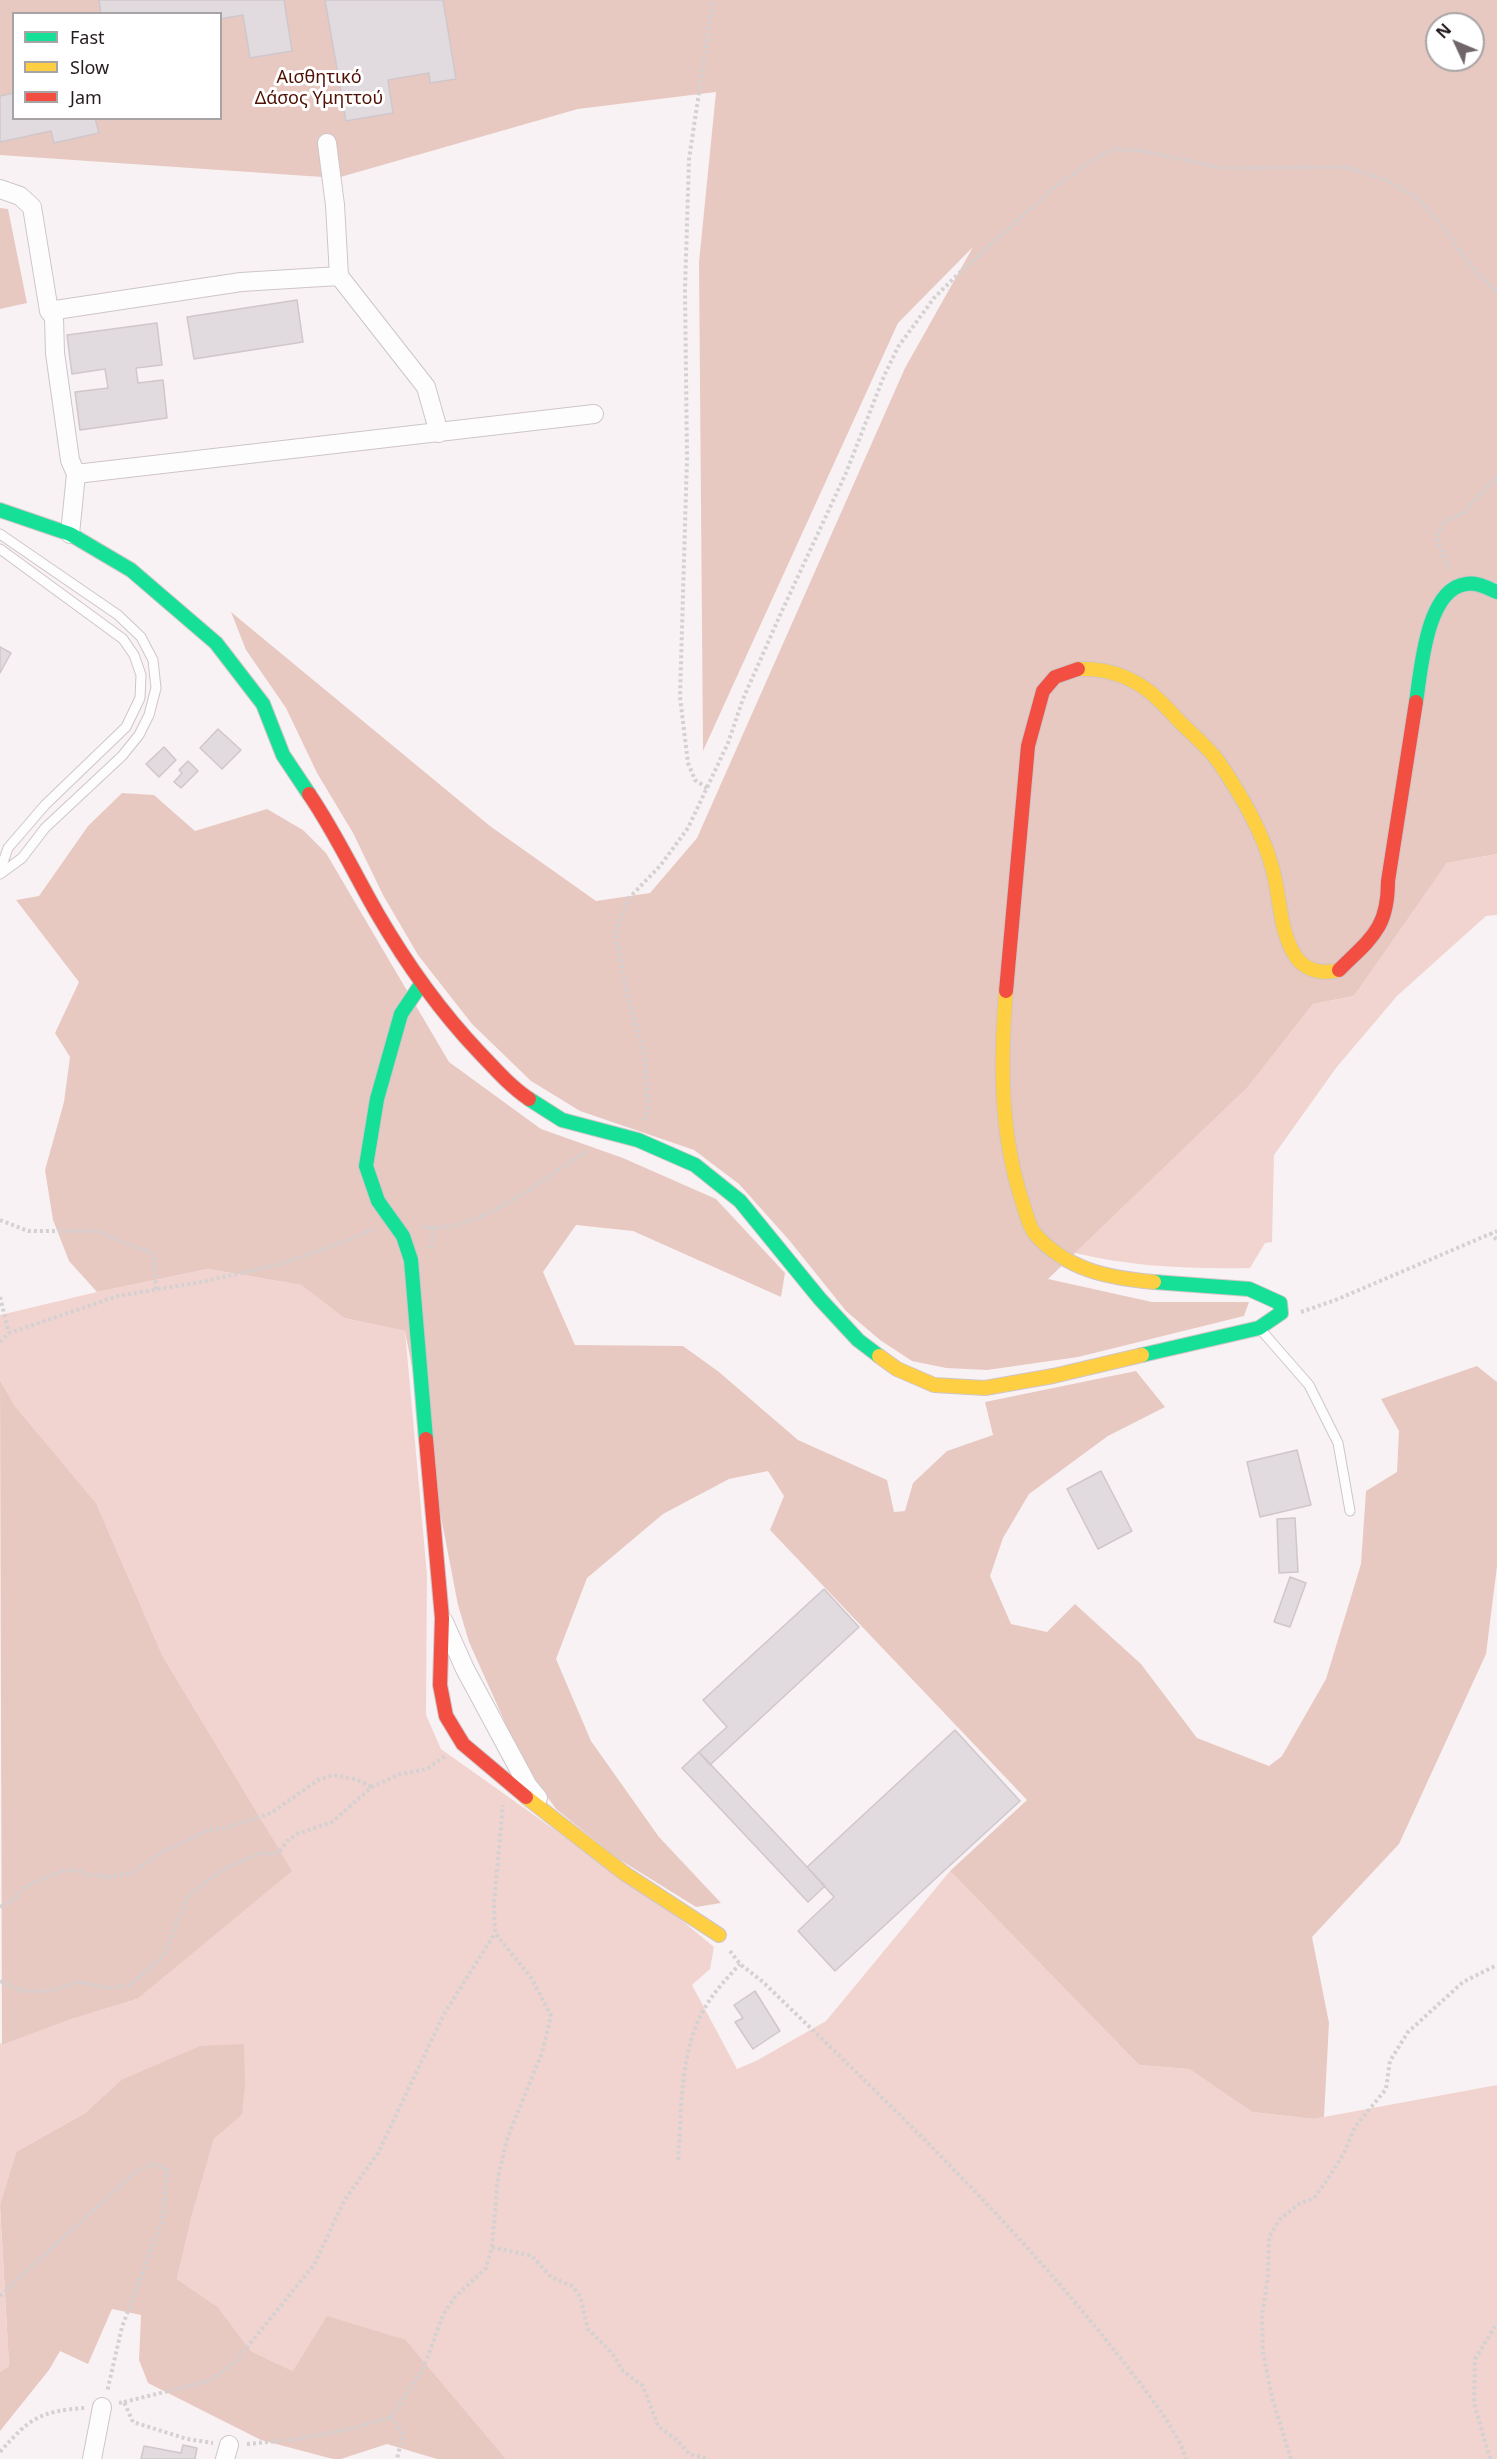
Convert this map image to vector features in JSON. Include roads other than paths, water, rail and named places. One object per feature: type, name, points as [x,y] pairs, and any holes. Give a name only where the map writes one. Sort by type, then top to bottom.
[{"type":"street","points":[[327,143],[335,205],[339,276],[426,387],[439,433]]},
{"type":"street","points":[[0,189],[20,196],[32,207],[49,311],[54,317],[56,363],[70,460],[76,474],[70,534]]},
{"type":"street","points":[[49,311],[241,282],[339,276]]},
{"type":"street","points":[[76,474],[594,414]]},
{"type":"street","points":[[0,510],[70,534],[131,570],[216,643],[263,704],[283,755],[330,825],[377,913],[422,983],[463,1035],[512,1086],[562,1120],[638,1140],[695,1165],[740,1201],[820,1299],[858,1340],[897,1369],[934,1385],[985,1388],[1074,1371],[1259,1328],[1281,1313],[1280,1303],[1249,1289],[1115,1279],[1066,1261],[1033,1232],[1016,1179],[1002,1096],[1002,1038],[1028,746],[1035,712],[1043,691],[1055,677],[1073,669],[1096,668],[1117,674],[1143,687],[1167,708],[1217,760],[1258,828],[1272,867],[1286,933],[1293,953],[1309,969],[1325,973],[1339,970],[1375,934],[1388,904],[1388,881],[1430,619],[1436,607],[1454,588],[1467,584],[1483,585],[1497,592]]},
{"type":"street","points":[[422,983],[401,1014],[377,1099],[366,1166],[378,1201],[403,1236],[411,1260],[442,1618],[440,1685],[446,1716],[463,1744],[505,1780],[624,1872],[719,1935]]},
{"type":"street","points":[[442,1618],[465,1669],[528,1785],[554,1817]]},
{"type":"street","points":[[92,2459],[102,2407]]},
{"type":"lane","points":[[0,534],[118,615],[141,637],[153,660],[156,688],[149,715],[139,735],[122,756],[45,828],[22,858],[0,872]]},
{"type":"lane","points":[[0,549],[123,639],[134,655],[141,675],[140,698],[126,727],[45,805],[8,848],[0,872]]},
{"type":"lane","points":[[126,727],[139,735]]},
{"type":"lane","points":[[1259,1328],[1309,1385],[1338,1443],[1350,1511]]},
{"type":"park label","name":"Αισθητικό Δάσος Υμηττού","points":[[319,88]]}]
